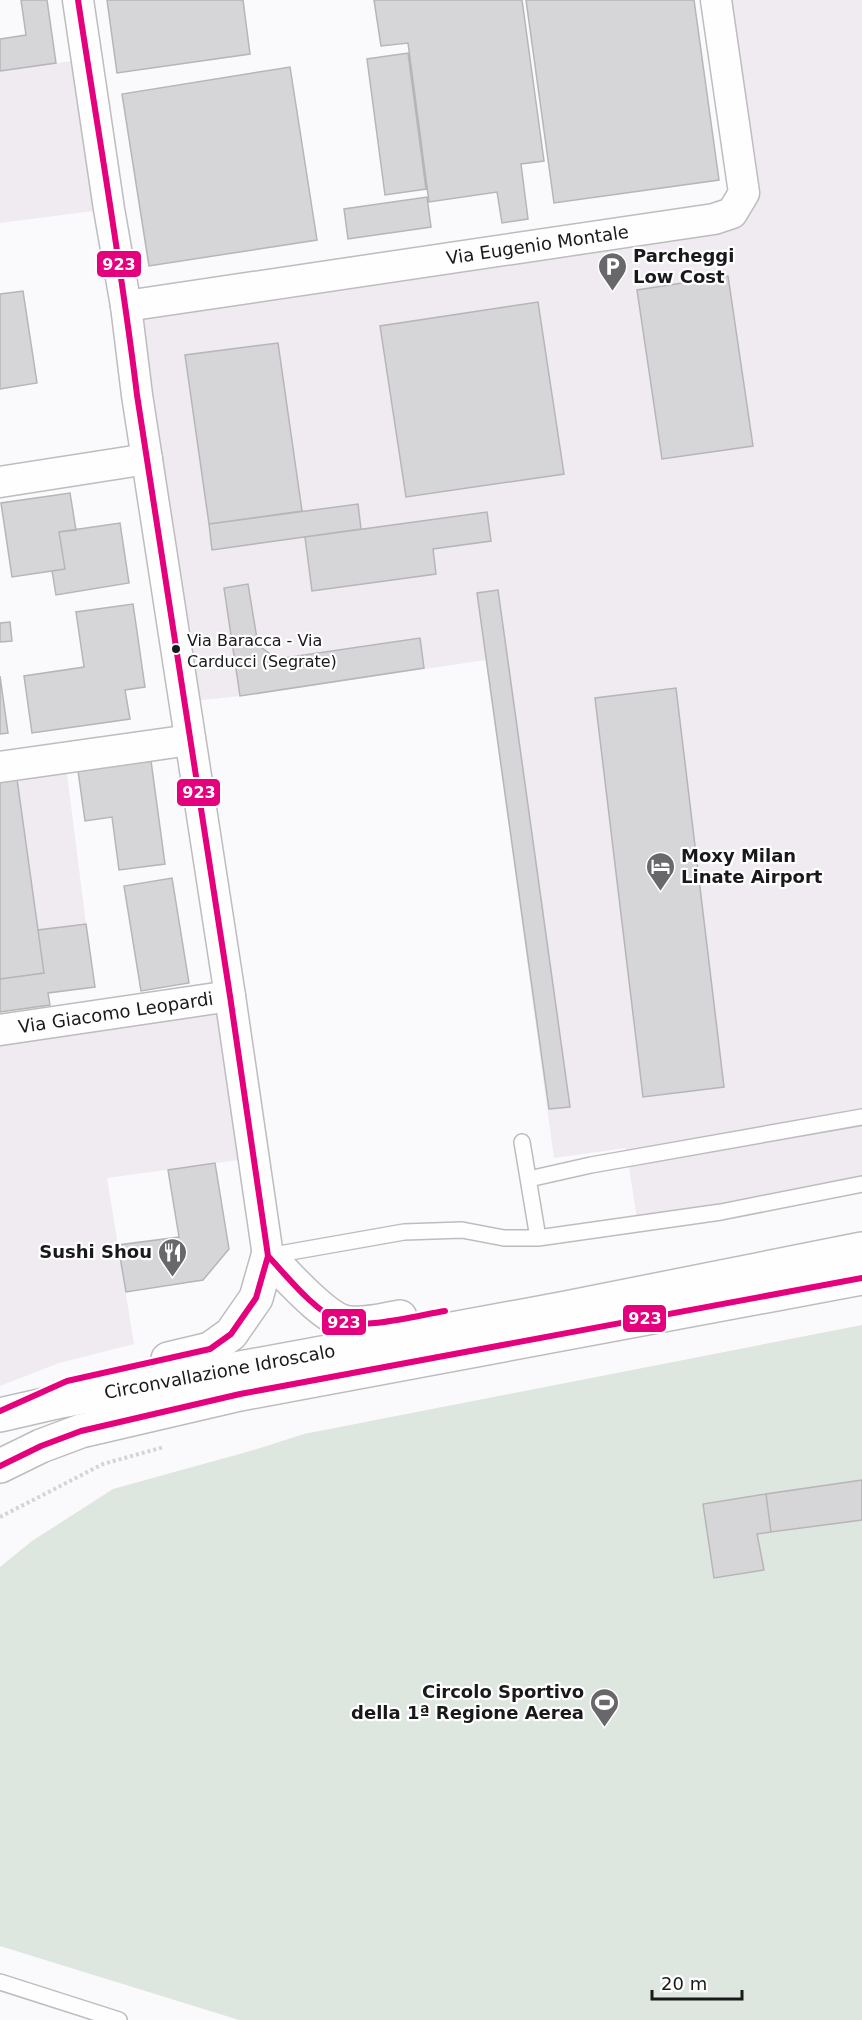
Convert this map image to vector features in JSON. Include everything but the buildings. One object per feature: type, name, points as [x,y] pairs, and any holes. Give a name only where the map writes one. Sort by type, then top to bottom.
[{"type":"main road","name":"Circonvallazione Idroscalo","points":[[0,1413],[561,1309],[862,1249]]},
{"type":"main road","points":[[0,1413],[67,1381],[210,1350],[231,1334],[256,1298],[268,1256],[309,1298],[338,1320],[349,1323],[363,1323],[514,1300],[561,1309]]},
{"type":"main road","name":"Circonvallazione Idroscalo","points":[[0,1466],[41,1446],[81,1431],[240,1394],[862,1278]]},
{"type":"street","points":[[78,0],[268,1256]]},
{"type":"street","name":"Via Eugenio Montale","points":[[126,306],[702,221],[732,213],[744,193],[717,0]]},
{"type":"street","points":[[0,482],[147,459]]},
{"type":"street","points":[[0,767],[190,740]]},
{"type":"street","name":"Via Giacomo Leopardi","points":[[0,1030],[230,996]]},
{"type":"lane","points":[[528,1179],[591,1165],[862,1117]]},
{"type":"lane","points":[[522,1142],[538,1238]]},
{"type":"lane","points":[[268,1256],[404,1232],[462,1230],[504,1238],[538,1238],[721,1212],[862,1184]]},
{"type":"lane","points":[[0,1982],[119,2020]]},
{"type":"shaded area","points":[[716,0],[862,0],[862,1184],[638,1225],[626,1148],[554,1158],[486,660],[184,702],[126,306],[732,213]]},
{"type":"shaded area","points":[[87,59],[109,209],[0,223],[0,71]]},
{"type":"shaded area","points":[[65,758],[86,924],[38,930],[0,979],[0,767]]},
{"type":"shaded area","points":[[230,996],[253,1158],[107,1178],[134,1344],[59,1363],[0,1386],[0,1029]]},
{"type":"shaded area","name":"Circolo Sportivo della 1ª Regione Aerea","points":[[862,1325],[862,2020],[239,2020],[0,1946],[0,1567],[32,1541],[113,1489],[304,1434]]},
{"type":"transit line","name":"923","points":[[0,1411],[67,1381],[210,1349],[231,1334],[256,1298],[268,1256],[78,0]]},
{"type":"transit line","name":"923","points":[[268,1256],[311,1301],[340,1321],[376,1323],[445,1311]]},
{"type":"transit line","name":"923","points":[[0,1466],[41,1446],[81,1431],[240,1394],[862,1278]]},
{"type":"place","name":"Parcheggi Low Cost","points":[[612,292]]},
{"type":"place","name":"Via Baracca - Via Carducci (Segrate)","points":[[176,649]]},
{"type":"place","name":"Moxy Milan Linate Airport","points":[[660,892]]},
{"type":"place","name":"Sushi Shou","points":[[173,1278]]},
{"type":"place","name":"Circolo Sportivo della 1ª Regione Aerea","points":[[605,1728]]}]
